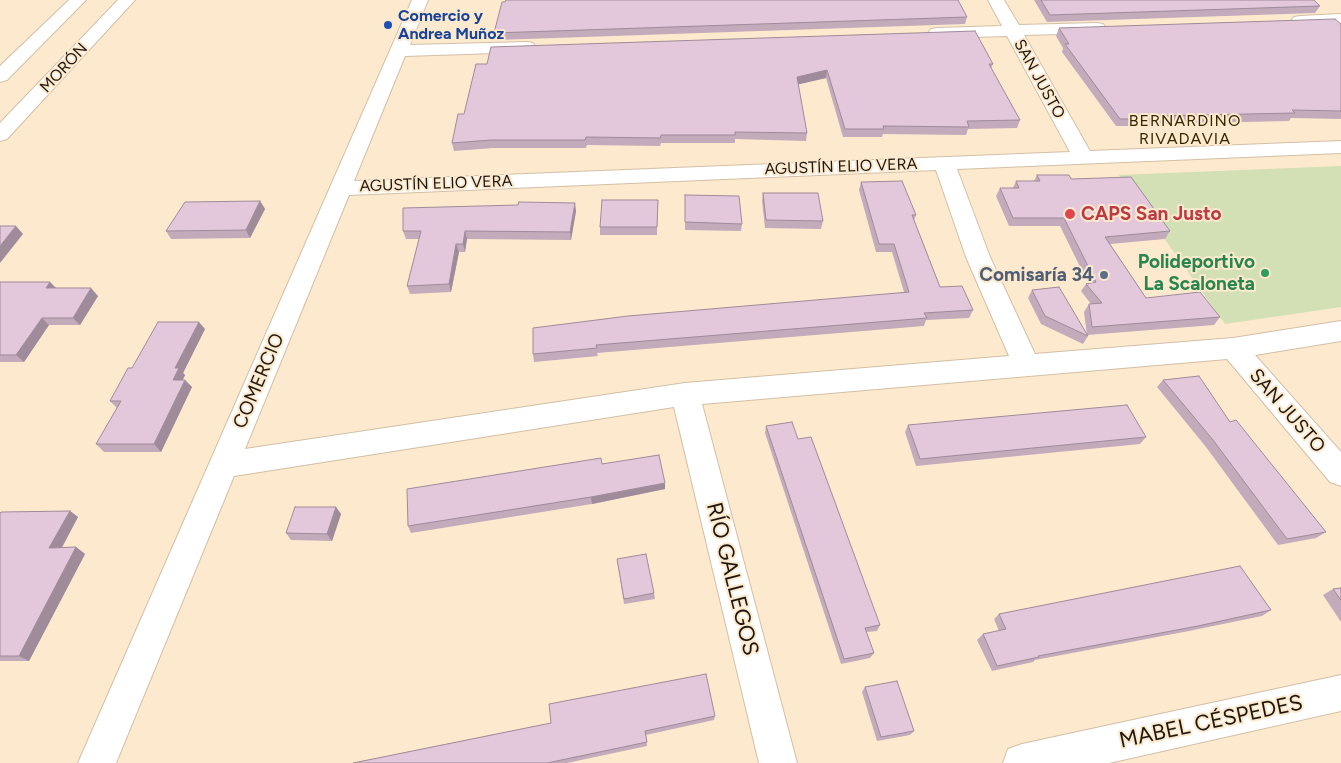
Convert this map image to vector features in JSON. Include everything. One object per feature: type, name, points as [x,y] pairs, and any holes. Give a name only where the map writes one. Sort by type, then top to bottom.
[{"type":"street","name":"MORÓN","points":[[0,76],[78,0]]},
{"type":"street","name":"MORÓN","points":[[0,135],[127,0]]},
{"type":"street","name":"COMERCIO","points":[[97,763],[420,0]]},
{"type":"street","name":"SAN JUSTO","points":[[996,0],[1083,157]]},
{"type":"street","points":[[1281,21],[1341,19]]},
{"type":"street","points":[[923,34],[1112,27]]},
{"type":"street","points":[[399,51],[547,46]]},
{"type":"street","name":"AGUSTÍN ELIO VERA","points":[[341,188],[1341,147]]},
{"type":"street","points":[[944,163],[978,257],[1027,366]]},
{"type":"street","points":[[223,465],[685,394],[1233,348],[1341,331]]},
{"type":"street","name":"SAN JUSTO","points":[[1233,348],[1341,473]]},
{"type":"street","name":"RÍO GALLEGOS","points":[[685,394],[778,763]]},
{"type":"street","name":"MABEL CÉSPEDES","points":[[1022,763],[1341,693]]},
{"type":"green space","name":"Polideportivo La Scaloneta","points":[[1341,166],[1341,307],[1225,324],[1119,175]]},
{"type":"building","points":[[506,0],[958,0],[967,17],[494,33],[502,2]]},
{"type":"building","points":[[1041,0],[1314,0],[1320,6],[1050,15]]},
{"type":"building","points":[[1335,19],[1341,24],[1341,111],[1292,110],[1295,113],[1152,116],[1154,119],[1120,119],[1065,44],[1069,44],[1059,28]]},
{"type":"building","points":[[975,31],[993,64],[989,64],[1020,120],[967,121],[969,127],[883,126],[884,129],[845,129],[827,70],[797,77],[807,133],[735,132],[735,135],[661,135],[660,138],[586,137],[585,140],[491,140],[452,143],[458,114],[464,114],[476,64],[487,64],[491,47]]},
{"type":"building","points":[[1037,175],[1069,175],[1071,179],[1131,177],[1170,231],[1105,237],[1146,298],[1200,292],[1220,317],[1092,327],[1089,304],[1102,303],[1086,284],[1096,282],[1064,218],[1013,218],[1000,188],[1019,188],[1016,181],[1040,181]]},
{"type":"building","points":[[902,181],[916,215],[912,215],[940,287],[962,286],[973,310],[924,313],[927,318],[596,345],[597,348],[533,354],[533,328],[628,316],[909,292],[894,244],[879,244],[861,182]]},
{"type":"building","points":[[763,193],[818,193],[823,221],[766,220]]},
{"type":"building","points":[[685,195],[739,196],[742,224],[685,222]]},
{"type":"building","points":[[602,200],[658,200],[657,227],[600,227]]},
{"type":"building","points":[[260,201],[246,230],[166,231],[185,202]]},
{"type":"building","points":[[519,202],[575,203],[570,232],[465,231],[463,244],[456,244],[449,284],[407,286],[421,231],[403,231],[403,208],[518,205]]},
{"type":"building","points":[[0,226],[16,226],[0,246]]},
{"type":"building","points":[[0,282],[50,282],[46,288],[91,288],[73,318],[42,318],[16,355],[0,355]]},
{"type":"building","points":[[1059,287],[1088,336],[1045,316],[1032,290]]},
{"type":"building","points":[[158,322],[199,322],[175,368],[179,368],[173,380],[185,380],[154,444],[96,444],[121,401],[110,401],[128,368],[132,368]]},
{"type":"building","points":[[1199,376],[1230,422],[1236,420],[1326,532],[1287,539],[1213,440],[1163,380]]},
{"type":"building","points":[[1127,405],[1146,437],[920,459],[908,425]]},
{"type":"building","points":[[792,422],[798,439],[811,437],[880,625],[865,628],[874,653],[844,659],[766,426]]},
{"type":"building","points":[[659,455],[665,483],[591,497],[408,526],[407,489],[601,458],[602,464]]},
{"type":"building","points":[[295,507],[336,507],[327,534],[286,533]]},
{"type":"building","points":[[70,511],[49,548],[76,547],[19,656],[0,656],[0,513]]},
{"type":"building","points":[[646,554],[654,593],[624,599],[617,559]]},
{"type":"building","points":[[1240,566],[1271,610],[1198,626],[1038,656],[997,666],[983,634],[1006,629],[999,614]]},
{"type":"building","points":[[1341,588],[1341,600],[1333,589]]},
{"type":"building","points":[[706,674],[715,716],[645,731],[647,742],[547,763],[353,763],[551,723],[549,704]]},
{"type":"building","points":[[897,681],[914,731],[881,737],[865,687]]},
{"type":"place","name":"Comercio y Andrea Muñoz","points":[[388,25]]},
{"type":"place","name":"CAPS San Justo","points":[[1070,214]]},
{"type":"place","name":"Polideportivo La Scaloneta","points":[[1265,273]]},
{"type":"place","name":"Comisaría 34","points":[[1104,275]]},
{"type":"district","name":"BERNARDINO RIVADAVIA","points":[[1185,130]]}]
